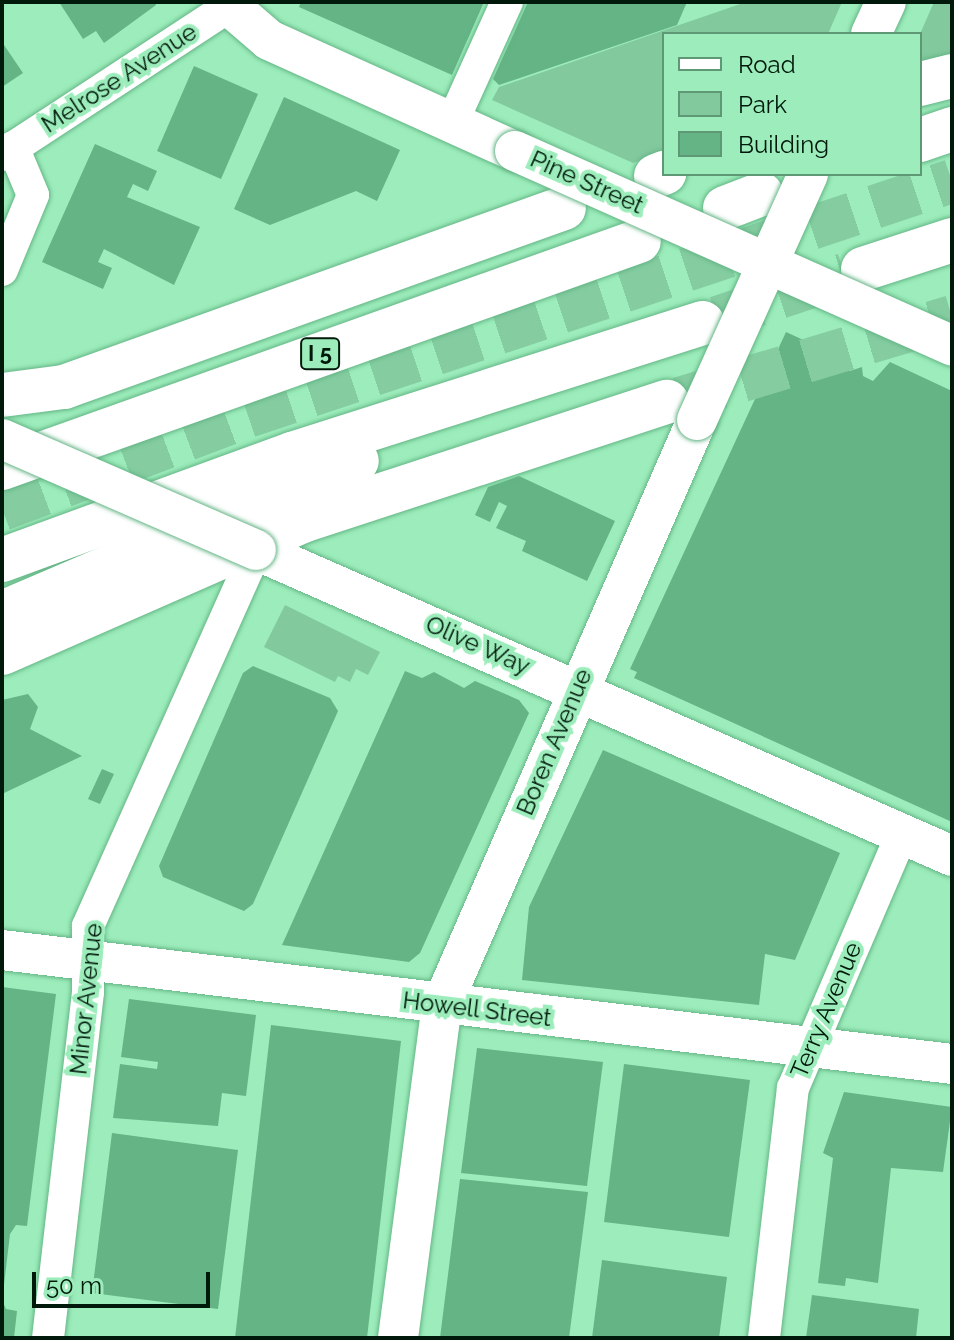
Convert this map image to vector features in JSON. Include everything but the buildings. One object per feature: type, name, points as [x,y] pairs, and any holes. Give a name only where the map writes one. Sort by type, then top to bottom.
[{"type":"highway","points":[[922,84],[952,76]]},
{"type":"highway","points":[[922,139],[952,129]]},
{"type":"highway","points":[[2,395],[64,387],[564,208]]},
{"type":"highway","points":[[863,269],[952,240]]},
{"type":"highway","name":"I 5","points":[[2,468],[639,241]]},
{"type":"highway","points":[[2,560],[410,416],[703,323]]},
{"type":"highway","points":[[2,653],[302,521],[667,402]]},
{"type":"highway","points":[[2,613],[361,460],[410,416]]},
{"type":"main road","name":"Pine Street","points":[[230,4],[269,40],[952,346]]},
{"type":"main road","name":"Boren Avenue","points":[[398,1338],[442,1005],[577,689],[807,176]]},
{"type":"main road","name":"Olive Way","points":[[2,439],[952,856]]},
{"type":"main road","name":"Howell Street","points":[[2,950],[952,1064]]},
{"type":"street","points":[[452,123],[507,2]]},
{"type":"street","name":"Melrose Avenue","points":[[8,151],[230,4]]},
{"type":"street","points":[[2,270],[33,195],[8,151]]},
{"type":"street","name":"Minor Avenue","points":[[48,1338],[89,962],[90,921],[256,550]]},
{"type":"street","name":"Terry Avenue","points":[[764,1338],[793,1088],[902,834]]},
{"type":"green space","points":[[746,2],[842,2],[829,32],[662,32],[662,153],[633,163],[492,100],[499,87]]},
{"type":"green space","points":[[934,2],[952,2],[952,61],[922,69],[921,32]]},
{"type":"green space","points":[[285,605],[380,652],[368,675],[356,669],[350,682],[338,676],[335,682],[264,647]]},
{"type":"tunnel","points":[[2,509],[248,416],[952,181]]},
{"type":"tunnel","points":[[717,318],[845,275]]},
{"type":"tunnel","points":[[679,399],[952,317]]}]
